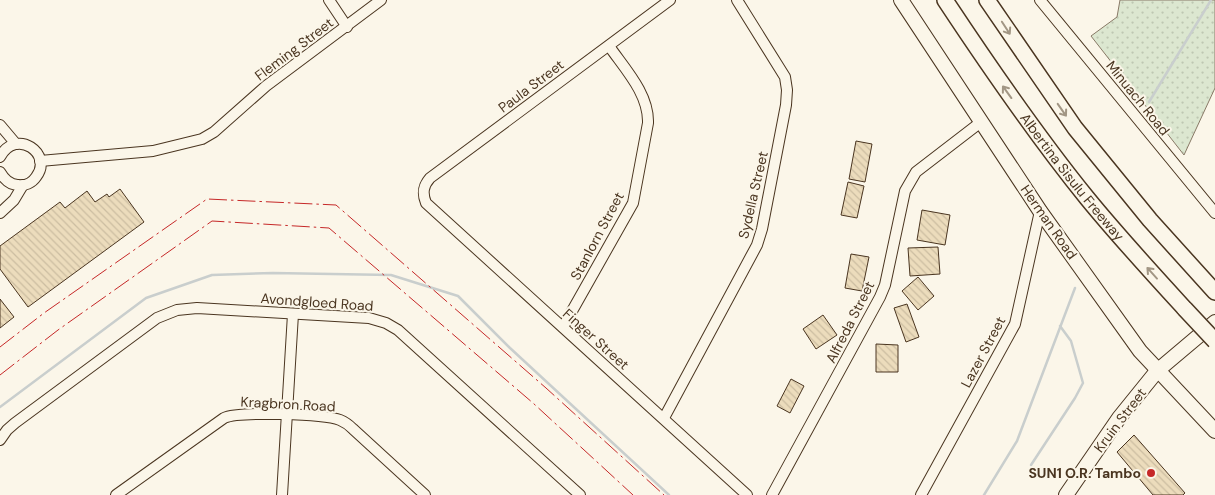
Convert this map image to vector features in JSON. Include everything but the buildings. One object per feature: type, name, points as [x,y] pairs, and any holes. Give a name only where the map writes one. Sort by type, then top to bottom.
[{"type":"highway","name":"Albertina Sisulu Freeway","points":[[945,0],[993,72],[1044,143],[1088,199],[1215,341]]},
{"type":"highway","points":[[987,0],[1075,128],[1150,220],[1212,289]]},
{"type":"main road","name":"Herman Road","points":[[901,0],[1040,210],[1134,343],[1157,371],[1215,431]]},
{"type":"main road","name":"Kruin Street","points":[[1066,495],[1119,418],[1157,371],[1215,322]]},
{"type":"street","points":[[329,0],[347,27]]},
{"type":"street","name":"Fleming Street","points":[[40,161],[136,153],[173,147],[202,139],[214,132],[224,121],[266,86],[382,0]]},
{"type":"street","name":"Paula Street","points":[[426,203],[423,189],[430,178],[670,0]]},
{"type":"street","name":"Sydella Street","points":[[664,418],[757,245],[782,125],[787,90],[785,76],[737,0]]},
{"type":"street","name":"Minuach Road","points":[[1040,0],[1215,213]]},
{"type":"street","name":"Stanlorn Street","points":[[563,327],[633,203],[648,123],[648,110],[643,96],[609,46]]},
{"type":"street","name":"Alfreda Street","points":[[772,495],[880,297],[886,280],[905,191],[910,180],[916,172],[981,122]]},
{"type":"street","points":[[0,125],[16,144]]},
{"type":"street","points":[[0,157],[6,148],[16,144],[27,145],[36,151],[40,161],[39,172],[28,184],[12,184],[1,178]]},
{"type":"street","points":[[0,213],[14,200],[23,185]]},
{"type":"street","name":"Finger Street","points":[[426,203],[747,495]]},
{"type":"street","name":"Lazer Street","points":[[921,495],[1015,324],[1040,210]]},
{"type":"street","name":"Avondgloed Road","points":[[0,440],[7,430],[142,327],[170,311],[197,308],[369,318],[381,320],[393,327],[580,495]]},
{"type":"street","points":[[282,495],[293,314]]},
{"type":"street","name":"Kragbron Road","points":[[116,495],[229,416],[238,414],[286,415],[336,419],[346,422],[425,495]]},
{"type":"green space","points":[[1120,0],[1215,0],[1215,88],[1184,155],[1091,36],[1117,17]]},
{"type":"waterway","points":[[1149,102],[1211,0]]},
{"type":"waterway","points":[[0,407],[146,298],[212,275],[273,273],[391,275],[458,296],[510,348],[669,495]]},
{"type":"waterway","points":[[984,495],[1017,441],[1075,288]]},
{"type":"waterway","points":[[1031,465],[1083,383],[1071,341],[1060,326]]},
{"type":"power","points":[[0,347],[44,313],[207,199],[336,205],[546,388],[664,495]]},
{"type":"power","points":[[0,375],[58,330],[212,221],[329,228],[533,403],[633,495]]},
{"type":"place","name":"SUN1 O.R. Tambo","points":[[1151,473]]}]
